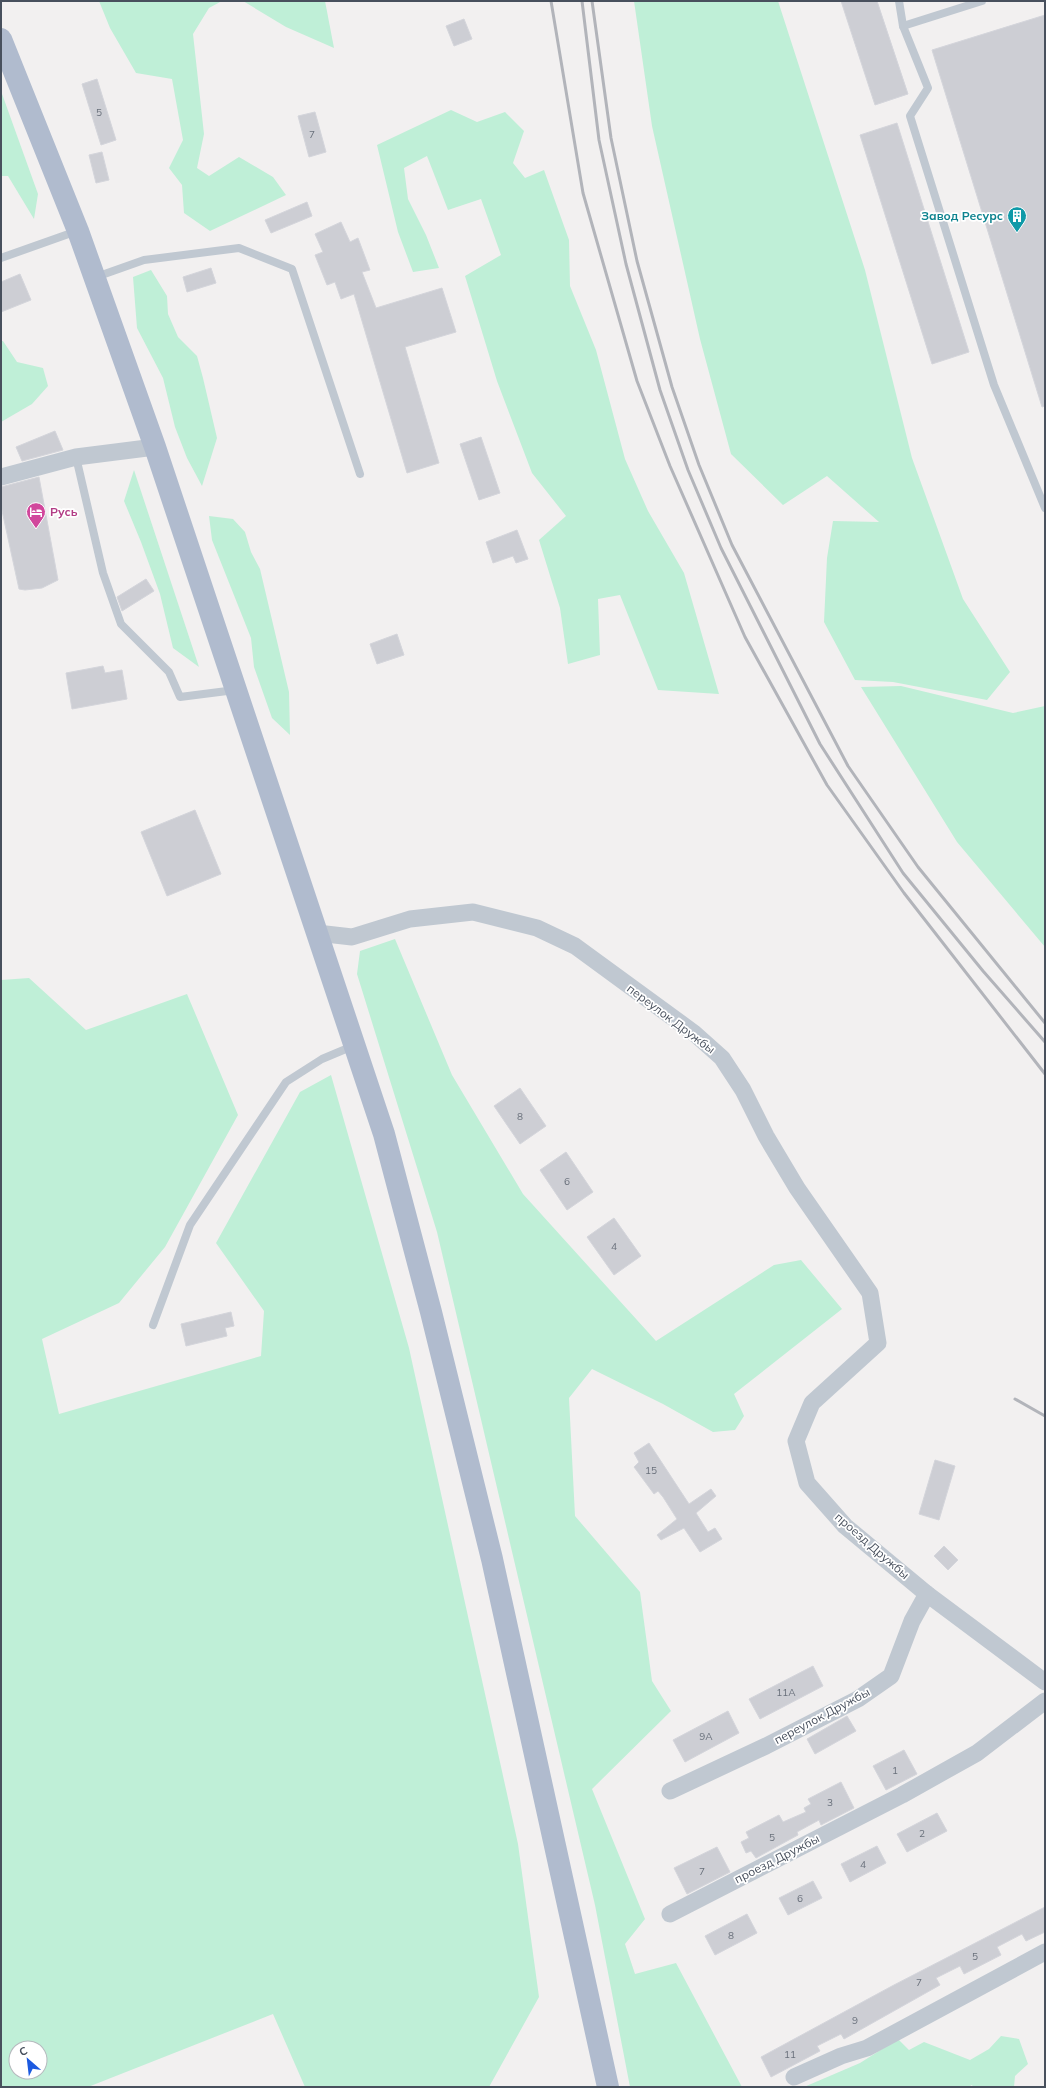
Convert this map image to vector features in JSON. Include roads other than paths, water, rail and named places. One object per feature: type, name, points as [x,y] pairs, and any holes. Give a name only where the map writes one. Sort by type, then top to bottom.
[{"type":"main road","points":[[1,39],[78,231],[155,447],[384,1134],[431,1312],[492,1559],[608,2087]]},
{"type":"street","points":[[1,477],[76,457],[155,447]]},
{"type":"street","name":"переулок Дружбы","points":[[316,932],[352,937],[410,919],[473,912],[537,928],[575,946],[694,1033],[722,1058],[743,1090],[766,1136],[797,1188],[870,1294],[878,1343],[845,1372]]},
{"type":"street","name":"проезд Дружбы","points":[[845,1372],[812,1403],[796,1441],[807,1483],[845,1526],[927,1594],[1045,1682]]},
{"type":"street","name":"переулок Дружбы","points":[[670,1791],[766,1746],[858,1699],[891,1676],[912,1621],[927,1594]]},
{"type":"street","name":"проезд Дружбы","points":[[670,1914],[902,1795],[977,1753],[1045,1701]]},
{"type":"street","points":[[794,2078],[841,2056],[867,2048],[1045,1952]]},
{"type":"lane","points":[[898,1],[903,26],[928,88],[910,116],[994,385],[1045,508]]},
{"type":"lane","points":[[903,26],[982,1]]},
{"type":"lane","points":[[1,258],[78,231]]},
{"type":"lane","points":[[95,278],[144,260],[239,248],[292,269],[360,474]]},
{"type":"lane","points":[[76,457],[103,573],[121,624],[169,672],[180,697],[236,690]]},
{"type":"lane","points":[[153,1325],[190,1226],[286,1082],[322,1059],[354,1046]]},
{"type":"railway","points":[[551,1],[583,193],[637,381],[670,466],[745,637],[827,785],[904,893],[1045,1074]]},
{"type":"railway","points":[[582,1],[599,140],[626,264],[660,390],[688,470],[721,548],[820,744],[903,873],[983,971],[1045,1042]]},
{"type":"railway","points":[[592,1],[611,138],[637,261],[672,387],[699,465],[732,545],[848,766],[918,867],[1045,1023]]},
{"type":"railway","points":[[1015,1399],[1045,1416]]},
{"type":"place","name":"Завод Ресурс","points":[[1017,233]]},
{"type":"place","name":"Русь","points":[[36,529]]}]
